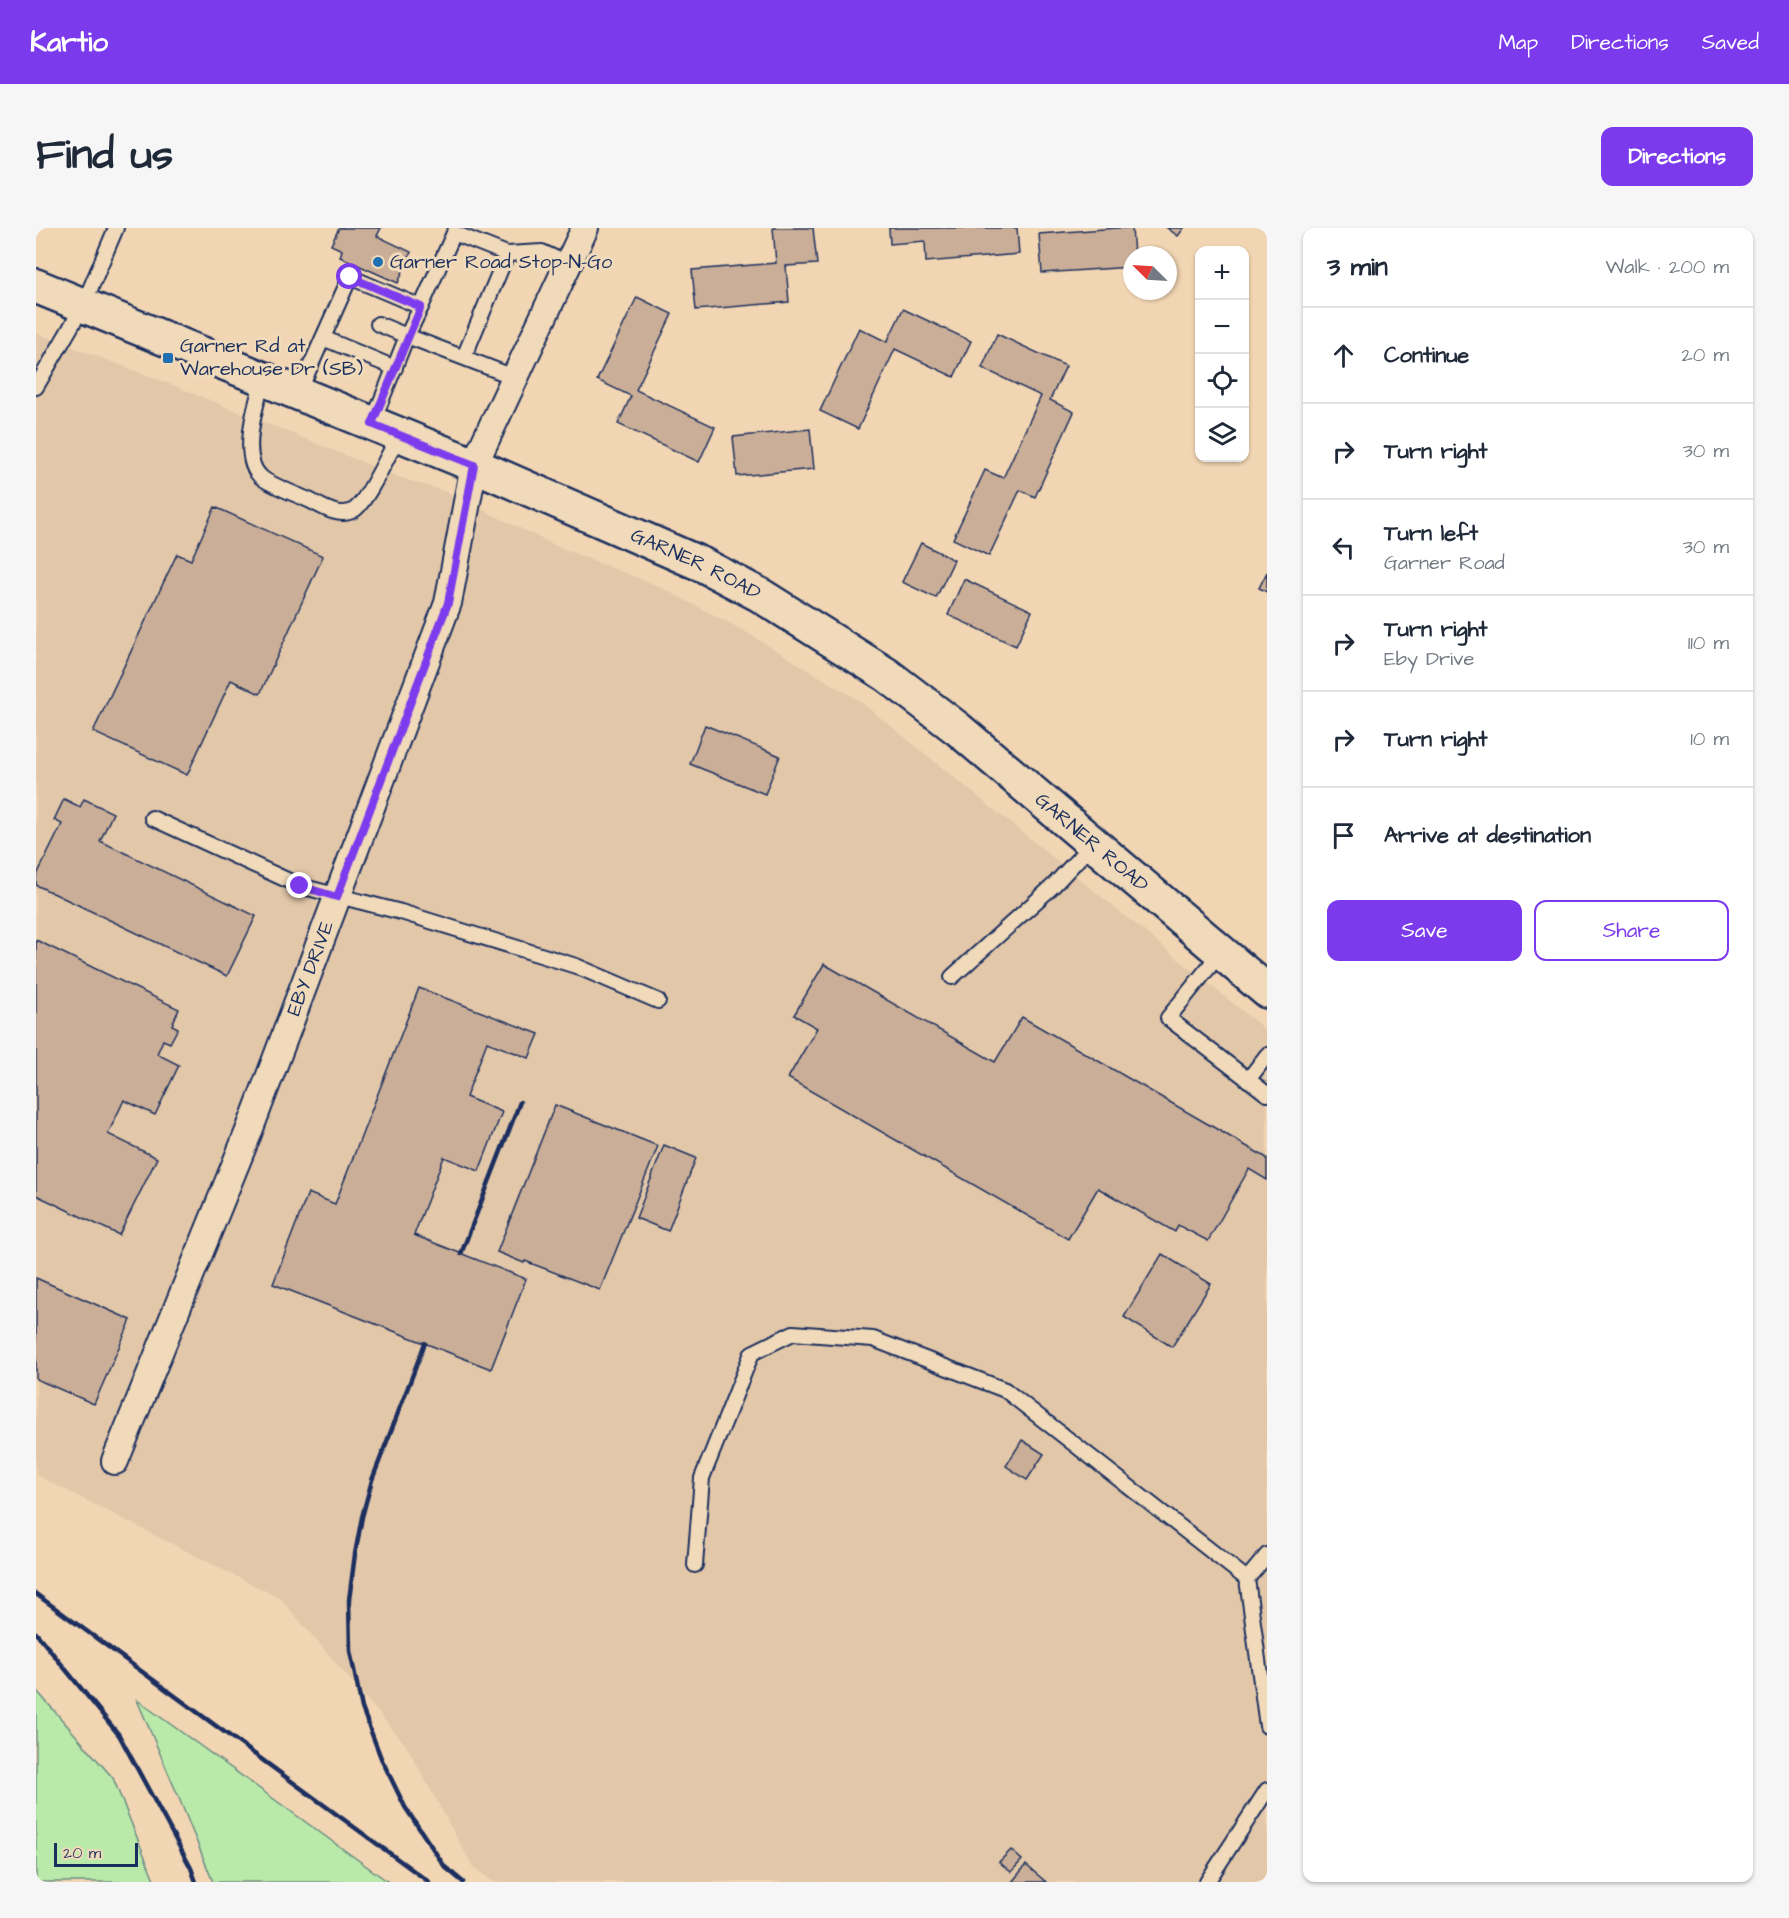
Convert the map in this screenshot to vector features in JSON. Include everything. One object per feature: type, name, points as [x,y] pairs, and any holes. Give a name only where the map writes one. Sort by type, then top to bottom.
[{"type":"main road","name":"GARNER ROAD","points":[[36,286],[474,465],[703,565],[760,595],[887,675],[958,729],[1267,991]]},
{"type":"street","name":"EBY DRIVE","points":[[115,1461],[249,1131],[448,603],[474,465],[585,228]]},
{"type":"lane","points":[[36,387],[83,306],[116,228]]},
{"type":"lane","points":[[263,380],[255,408],[250,447],[254,466],[261,477],[327,509],[343,514],[355,509],[365,498],[386,429],[395,369],[407,336],[454,233],[507,254],[542,252],[567,264]]},
{"type":"lane","points":[[464,357],[507,254]]},
{"type":"lane","points":[[298,394],[323,338],[341,308],[350,277],[421,307]]},
{"type":"lane","points":[[378,324],[514,377]]},
{"type":"lane","points":[[323,338],[395,369]]},
{"type":"lane","points":[[152,818],[290,882],[337,897],[401,912],[576,966],[658,1001]]},
{"type":"lane","points":[[952,977],[1053,886],[1094,842]]},
{"type":"lane","points":[[1221,952],[1168,1018],[1267,1094]]},
{"type":"lane","points":[[1248,1080],[1267,1055]]},
{"type":"lane","points":[[695,1565],[702,1478],[752,1353],[793,1333],[873,1339],[1005,1390],[1247,1579],[1267,1726]]},
{"type":"lane","points":[[1247,1579],[1267,1555]]},
{"type":"lane","points":[[1207,1882],[1267,1790]]},
{"type":"shaded area","points":[[36,333],[175,386],[404,479],[447,492],[556,546],[658,586],[741,629],[860,701],[1267,1031],[1267,1882],[494,1882],[473,1867],[406,1745],[281,1599],[36,1475]]},
{"type":"green space","points":[[36,1690],[113,1778],[155,1882],[36,1882]]},
{"type":"green space","points":[[137,1700],[388,1882],[213,1882]]},
{"type":"building","points":[[339,228],[381,228],[377,236],[411,252],[398,283],[340,257],[342,250],[331,245]]},
{"type":"building","points":[[773,228],[813,228],[817,264],[786,266],[789,302],[696,310],[692,270],[776,263]]},
{"type":"building","points":[[889,228],[1017,228],[1019,254],[926,262],[925,241],[890,244]]},
{"type":"building","points":[[1132,228],[1133,246],[1123,246],[1123,268],[1042,273],[1039,234]]},
{"type":"building","points":[[1167,228],[1184,228],[1178,236]]},
{"type":"building","points":[[637,297],[672,314],[636,390],[715,427],[699,462],[618,424],[631,396],[597,380]]},
{"type":"building","points":[[903,309],[971,341],[954,377],[895,349],[858,429],[820,411],[859,328],[887,342]]},
{"type":"building","points":[[997,334],[1066,366],[1050,400],[1074,412],[1035,497],[1020,490],[989,556],[953,539],[985,470],[1003,478],[1041,396],[982,368]]},
{"type":"building","points":[[810,429],[814,469],[737,476],[733,437]]},
{"type":"building","points":[[215,507],[323,556],[260,694],[231,680],[187,775],[93,732],[177,554],[191,560]]},
{"type":"building","points":[[921,543],[954,560],[936,598],[902,582]]},
{"type":"building","points":[[1267,572],[1267,592],[1259,588]]},
{"type":"building","points":[[964,579],[1032,611],[1016,646],[948,615]]},
{"type":"building","points":[[705,725],[780,756],[765,794],[690,764]]},
{"type":"building","points":[[64,799],[80,807],[84,799],[113,813],[100,841],[256,916],[227,976],[36,885],[36,877],[62,824],[54,820]]},
{"type":"building","points":[[36,940],[179,1009],[172,1025],[178,1028],[170,1043],[163,1040],[157,1054],[179,1065],[155,1115],[124,1100],[108,1134],[157,1158],[119,1235],[36,1195]]},
{"type":"building","points":[[824,964],[995,1062],[1022,1017],[1267,1158],[1267,1180],[1249,1169],[1208,1241],[1178,1225],[1175,1232],[1098,1188],[1068,1239],[788,1078],[817,1028],[794,1015]]},
{"type":"building","points":[[419,988],[539,1034],[529,1058],[487,1042],[466,1097],[502,1112],[479,1171],[444,1157],[414,1235],[526,1279],[491,1369],[273,1284],[308,1193],[335,1204]]},
{"type":"building","points":[[555,1105],[658,1146],[600,1290],[497,1252]]},
{"type":"building","points":[[664,1145],[696,1158],[668,1231],[636,1218]]},
{"type":"building","points":[[1162,1254],[1211,1284],[1172,1347],[1124,1317]]},
{"type":"building","points":[[36,1278],[131,1320],[94,1404],[36,1379]]},
{"type":"building","points":[[1022,1440],[1044,1454],[1027,1480],[1006,1466]]},
{"type":"building","points":[[1011,1850],[1022,1860],[1011,1872],[999,1862]]},
{"type":"building","points":[[1026,1865],[1046,1882],[1012,1882]]},
{"type":"railway","points":[[461,1254],[520,1102]]},
{"type":"railway","points":[[425,1343],[372,1480],[362,1517],[349,1600],[350,1651],[362,1708],[381,1758],[405,1807],[445,1867],[463,1882]]},
{"type":"railway","points":[[36,1594],[429,1882]]},
{"type":"railway","points":[[36,1633],[119,1735],[191,1868],[196,1882]]},
{"type":"place","name":"Garner Road Stop-N-Go","points":[[378,262]]},
{"type":"place","name":"Garner Rd at Warehouse Dr (SB)","points":[[168,358]]},
{"type":"route","points":[[300,886],[337,897],[448,603],[474,465],[372,424],[421,307],[350,277]]}]
